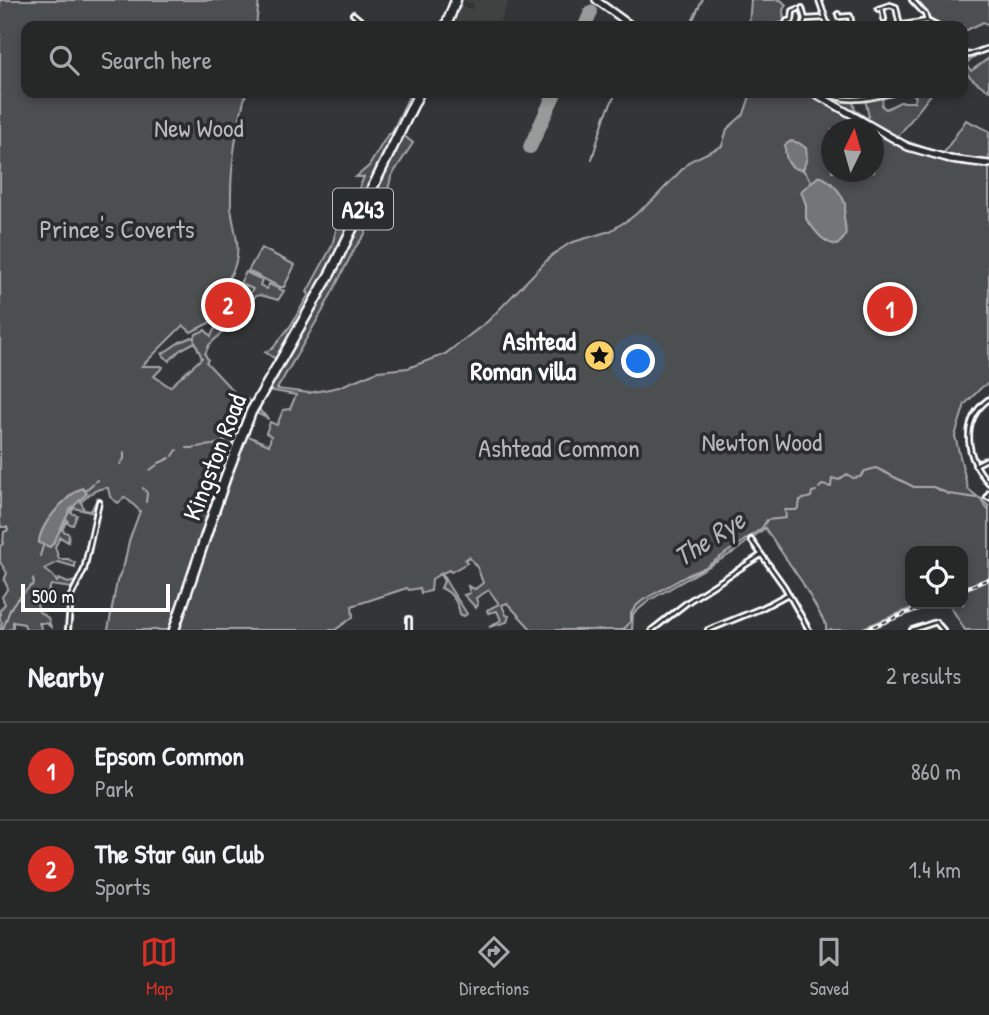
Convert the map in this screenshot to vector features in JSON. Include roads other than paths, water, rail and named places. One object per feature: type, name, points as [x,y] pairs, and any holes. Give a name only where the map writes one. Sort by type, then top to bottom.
[{"type":"highway","points":[[448,21],[456,0]]},
{"type":"highway","name":"Kingston Road","points":[[174,630],[226,476],[251,412],[356,225],[415,98]]},
{"type":"main road","points":[[596,0],[625,21]]},
{"type":"main road","points":[[823,98],[907,146],[950,159],[989,164]]},
{"type":"street","points":[[818,0],[826,21]]},
{"type":"street","points":[[912,0],[925,14],[927,21]]},
{"type":"street","points":[[884,19],[880,9],[890,5],[896,7],[898,21]]},
{"type":"street","points":[[793,21],[793,11],[800,8],[805,19],[831,15]]},
{"type":"street","points":[[353,14],[361,21]]},
{"type":"street","points":[[839,17],[850,16],[851,21]]},
{"type":"street","points":[[968,55],[989,48]]},
{"type":"street","points":[[842,98],[866,98]]},
{"type":"street","points":[[989,399],[977,410],[969,429],[969,447],[975,465],[989,483]]},
{"type":"street","points":[[975,465],[989,458]]},
{"type":"street","points":[[68,630],[71,596],[84,570],[99,502]]},
{"type":"street","points":[[751,540],[789,594],[809,630]]},
{"type":"street","points":[[652,630],[689,601],[761,555]]},
{"type":"street","points":[[708,630],[789,594]]},
{"type":"street","points":[[409,619],[409,630]]},
{"type":"street","points":[[912,630],[936,622],[943,630]]},
{"type":"waterway","points":[[692,21],[702,0]]},
{"type":"waterway","points":[[592,159],[605,116],[614,98]]},
{"type":"waterway","points":[[803,170],[811,181]]},
{"type":"waterway","points":[[223,441],[236,434]]},
{"type":"waterway","points":[[213,445],[220,443]]},
{"type":"waterway","points":[[205,446],[211,445]]},
{"type":"waterway","points":[[198,447],[203,446]]},
{"type":"waterway","points":[[187,448],[195,448]]},
{"type":"waterway","points":[[173,456],[177,450]]},
{"type":"waterway","points":[[120,464],[124,453]]},
{"type":"waterway","points":[[159,463],[170,458]]},
{"type":"waterway","points":[[150,470],[157,465]]},
{"type":"waterway","name":"The Rye","points":[[819,488],[822,485],[831,487],[832,478],[839,480],[847,474],[853,478],[860,477],[865,471],[876,468],[914,487],[933,487],[949,494],[984,499],[982,502],[989,511]]},
{"type":"waterway","points":[[86,490],[97,480]]},
{"type":"waterway","points":[[143,488],[147,493]]},
{"type":"waterway","name":"The Rye","points":[[623,630],[631,621],[631,613],[643,600],[706,567],[762,528],[767,520],[786,518],[785,510],[796,510],[800,500],[811,497],[812,492],[816,491]]},
{"type":"waterway","points":[[146,502],[147,494]]},
{"type":"waterway","points":[[40,556],[43,546]]},
{"type":"waterway","points":[[2,630],[12,606],[34,584],[33,579]]},
{"type":"railway","points":[[968,587],[989,579]]},
{"type":"railway","points":[[864,630],[917,609]]},
{"type":"place","name":"The Star Gun Club","points":[[228,305]]},
{"type":"place","name":"Epsom Common","points":[[890,309]]},
{"type":"place","name":"Ashtead Roman villa","points":[[599,355]]},
{"type":"park label","name":"New Wood","points":[[199,127]]},
{"type":"park label","name":"Prince's Coverts","points":[[117,228]]},
{"type":"park label","name":"Newton Wood","points":[[762,441]]},
{"type":"park label","name":"Ashtead Common","points":[[559,447]]}]
